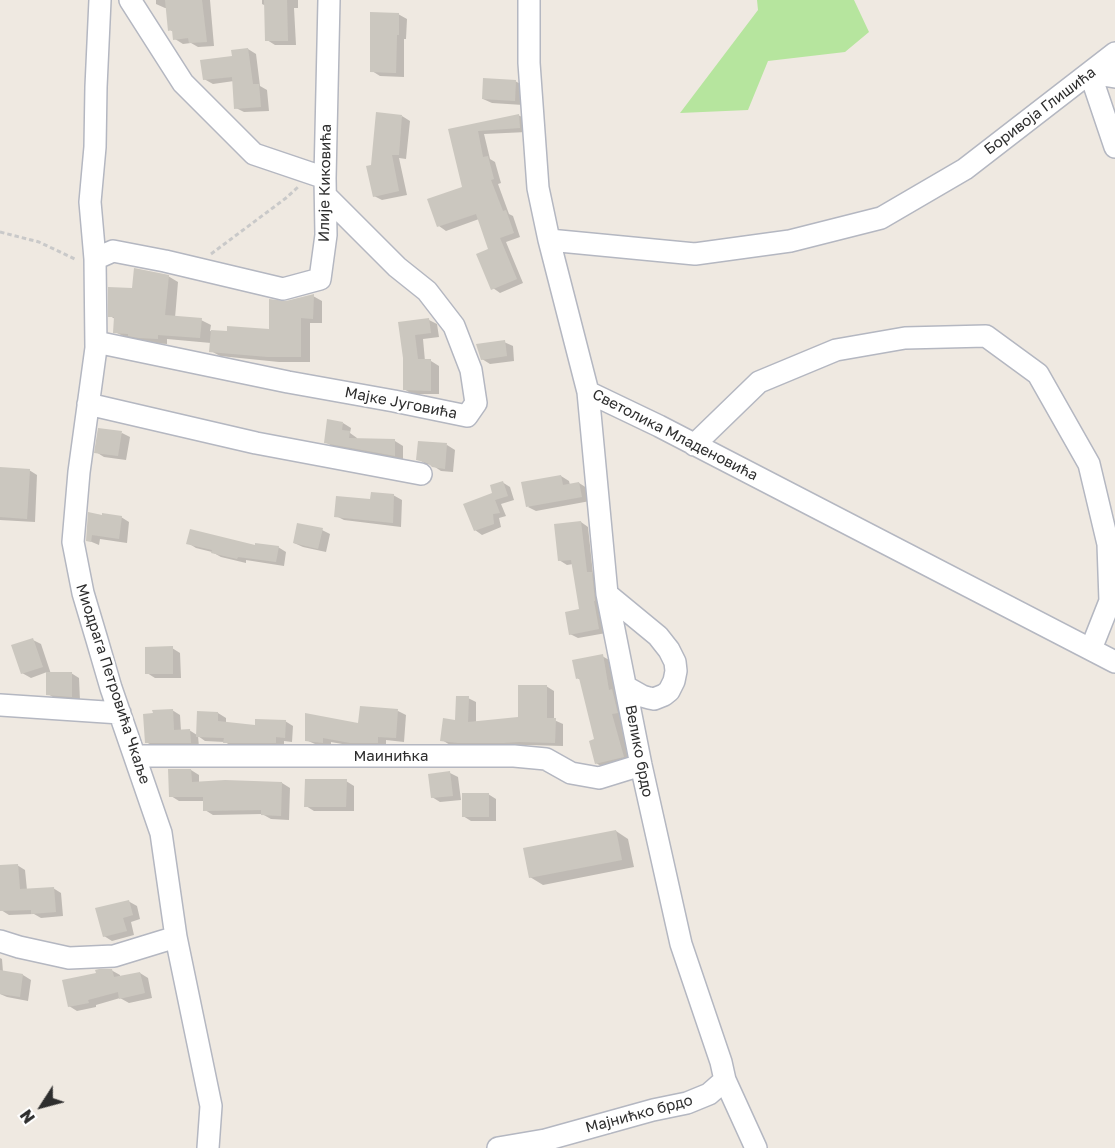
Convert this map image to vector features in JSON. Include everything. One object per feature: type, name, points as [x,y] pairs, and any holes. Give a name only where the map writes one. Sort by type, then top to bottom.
[{"type":"street","name":"Миодрага Петровића Чкаље","points":[[100,0],[88,260],[96,342],[79,472],[73,542],[82,593],[161,833],[176,937],[211,1106],[208,1148]]},
{"type":"street","points":[[130,0],[183,83],[254,154],[322,183]]},
{"type":"street","name":"Илије Киковића","points":[[88,260],[113,251],[283,289],[320,279],[326,235],[322,183],[328,0]]},
{"type":"street","name":"Светолика Младеновића","points":[[529,0],[529,63],[538,188],[588,392],[1115,662]]},
{"type":"street","name":"Боривоја Глишића","points":[[549,240],[695,254],[790,241],[881,218],[965,168],[1115,53]]},
{"type":"street","points":[[1115,76],[1090,73],[1115,147]]},
{"type":"street","name":"Мајке Југовића","points":[[96,342],[467,416],[476,403],[471,370],[454,326],[427,291],[397,267],[322,183]]},
{"type":"street","points":[[694,445],[759,382],[836,350],[905,338],[986,336],[1038,374],[1089,464],[1108,544],[1110,601],[1090,649]]},
{"type":"street","name":"Велико брдо","points":[[588,392],[607,594],[641,765],[681,944],[725,1080],[756,1148]]},
{"type":"street","points":[[88,404],[256,443],[421,474]]},
{"type":"street","points":[[607,594],[658,636],[675,662],[674,681],[664,695],[654,699],[649,698],[626,687]]},
{"type":"street","points":[[0,705],[120,713]]},
{"type":"street","name":"Маинићка","points":[[135,756],[514,756],[546,759],[571,773],[599,778],[641,765]]},
{"type":"street","points":[[0,941],[69,958],[114,956],[176,937]]},
{"type":"street","name":"Мајнићко брдо","points":[[498,1148],[545,1140],[687,1103],[709,1094],[725,1080]]},
{"type":"path","points":[[192,267],[286,198],[322,183]]},
{"type":"path","points":[[0,232],[39,242],[88,260]]},
{"type":"green space","points":[[757,0],[854,0],[869,32],[845,52],[768,61],[748,110],[680,113],[758,10]]},
{"type":"building","points":[[165,0],[202,0],[207,42],[189,43],[188,38],[173,40],[172,30],[168,31]]},
{"type":"building","points":[[264,0],[287,0],[288,41],[265,41]]},
{"type":"building","points":[[370,12],[399,13],[396,73],[370,72]]},
{"type":"building","points":[[248,48],[253,84],[259,84],[261,107],[234,109],[232,77],[203,80],[200,60],[232,56],[231,50]]},
{"type":"building","points":[[483,78],[516,80],[515,101],[482,99]]},
{"type":"building","points":[[376,112],[402,115],[399,155],[392,155],[399,191],[373,197],[366,166],[371,165]]},
{"type":"building","points":[[519,114],[520,128],[478,131],[483,157],[488,156],[494,179],[491,180],[503,211],[506,210],[514,233],[500,238],[517,279],[491,290],[476,254],[488,249],[476,214],[437,227],[427,199],[462,187],[448,129]]},
{"type":"building","points":[[134,268],[169,275],[165,315],[202,318],[200,338],[158,335],[158,339],[139,338],[128,336],[128,334],[113,333],[114,317],[108,317],[108,287],[132,288]]},
{"type":"building","points":[[314,294],[313,319],[301,318],[301,357],[209,352],[211,330],[227,331],[227,326],[269,329],[269,299],[286,301]]},
{"type":"building","points":[[429,318],[431,333],[415,335],[418,359],[431,359],[431,391],[403,390],[403,358],[398,322]]},
{"type":"building","points":[[505,340],[507,356],[481,360],[476,344]]},
{"type":"building","points":[[327,419],[343,422],[342,430],[350,431],[349,438],[395,439],[395,456],[324,443]]},
{"type":"building","points":[[98,428],[122,431],[118,456],[94,453]]},
{"type":"building","points":[[418,441],[447,443],[445,469],[432,467],[416,460]]},
{"type":"building","points":[[0,467],[30,469],[27,519],[0,517]]},
{"type":"building","points":[[561,475],[563,485],[579,482],[582,497],[526,507],[521,482]]},
{"type":"building","points":[[503,481],[508,496],[495,500],[500,513],[493,514],[494,524],[474,531],[463,504],[492,493],[490,485]]},
{"type":"building","points":[[371,492],[394,494],[393,523],[334,517],[336,496],[370,499]]},
{"type":"building","points":[[88,512],[122,516],[119,539],[92,535],[91,542],[86,541]]},
{"type":"building","points":[[581,521],[587,572],[592,572],[599,629],[569,635],[565,612],[579,609],[571,560],[558,561],[554,524]]},
{"type":"building","points":[[297,523],[323,528],[318,549],[293,543]]},
{"type":"building","points":[[190,529],[255,545],[255,543],[279,546],[276,562],[238,557],[237,559],[186,544]]},
{"type":"building","points":[[33,638],[43,667],[21,674],[11,645]]},
{"type":"building","points":[[173,646],[173,674],[145,674],[145,647]]},
{"type":"building","points":[[603,654],[609,690],[612,689],[618,713],[612,714],[624,757],[595,764],[589,741],[594,739],[579,678],[576,679],[572,660]]},
{"type":"building","points":[[46,672],[72,672],[72,697],[46,695]]},
{"type":"building","points":[[518,685],[547,685],[547,718],[556,718],[555,743],[440,741],[443,718],[455,720],[456,696],[469,696],[468,722],[518,717]]},
{"type":"building","points":[[360,706],[398,709],[396,738],[378,737],[378,743],[350,743],[323,738],[323,743],[305,741],[305,713],[358,723]]},
{"type":"building","points":[[173,709],[174,730],[190,729],[191,743],[145,743],[143,714],[153,713],[152,710]]},
{"type":"building","points":[[197,711],[218,712],[218,721],[255,725],[255,719],[286,720],[285,738],[276,737],[276,743],[223,743],[224,738],[196,737]]},
{"type":"building","points":[[168,769],[191,769],[192,782],[225,780],[282,782],[281,816],[261,815],[261,810],[203,811],[203,797],[169,797]]},
{"type":"building","points":[[450,771],[453,796],[431,798],[428,774]]},
{"type":"building","points":[[305,779],[347,779],[346,807],[304,807]]},
{"type":"building","points":[[462,793],[489,793],[489,817],[462,817]]},
{"type":"building","points":[[616,830],[622,860],[529,878],[523,848]]},
{"type":"building","points":[[18,864],[20,889],[54,887],[56,912],[31,914],[31,910],[0,911],[0,865]]},
{"type":"building","points":[[129,900],[133,915],[123,918],[127,931],[103,937],[95,908]]},
{"type":"building","points":[[112,969],[114,977],[140,972],[145,993],[119,999],[118,992],[88,1000],[89,1003],[68,1007],[62,980],[96,973],[95,970]]},
{"type":"building","points":[[0,970],[23,974],[20,997],[0,994]]}]
